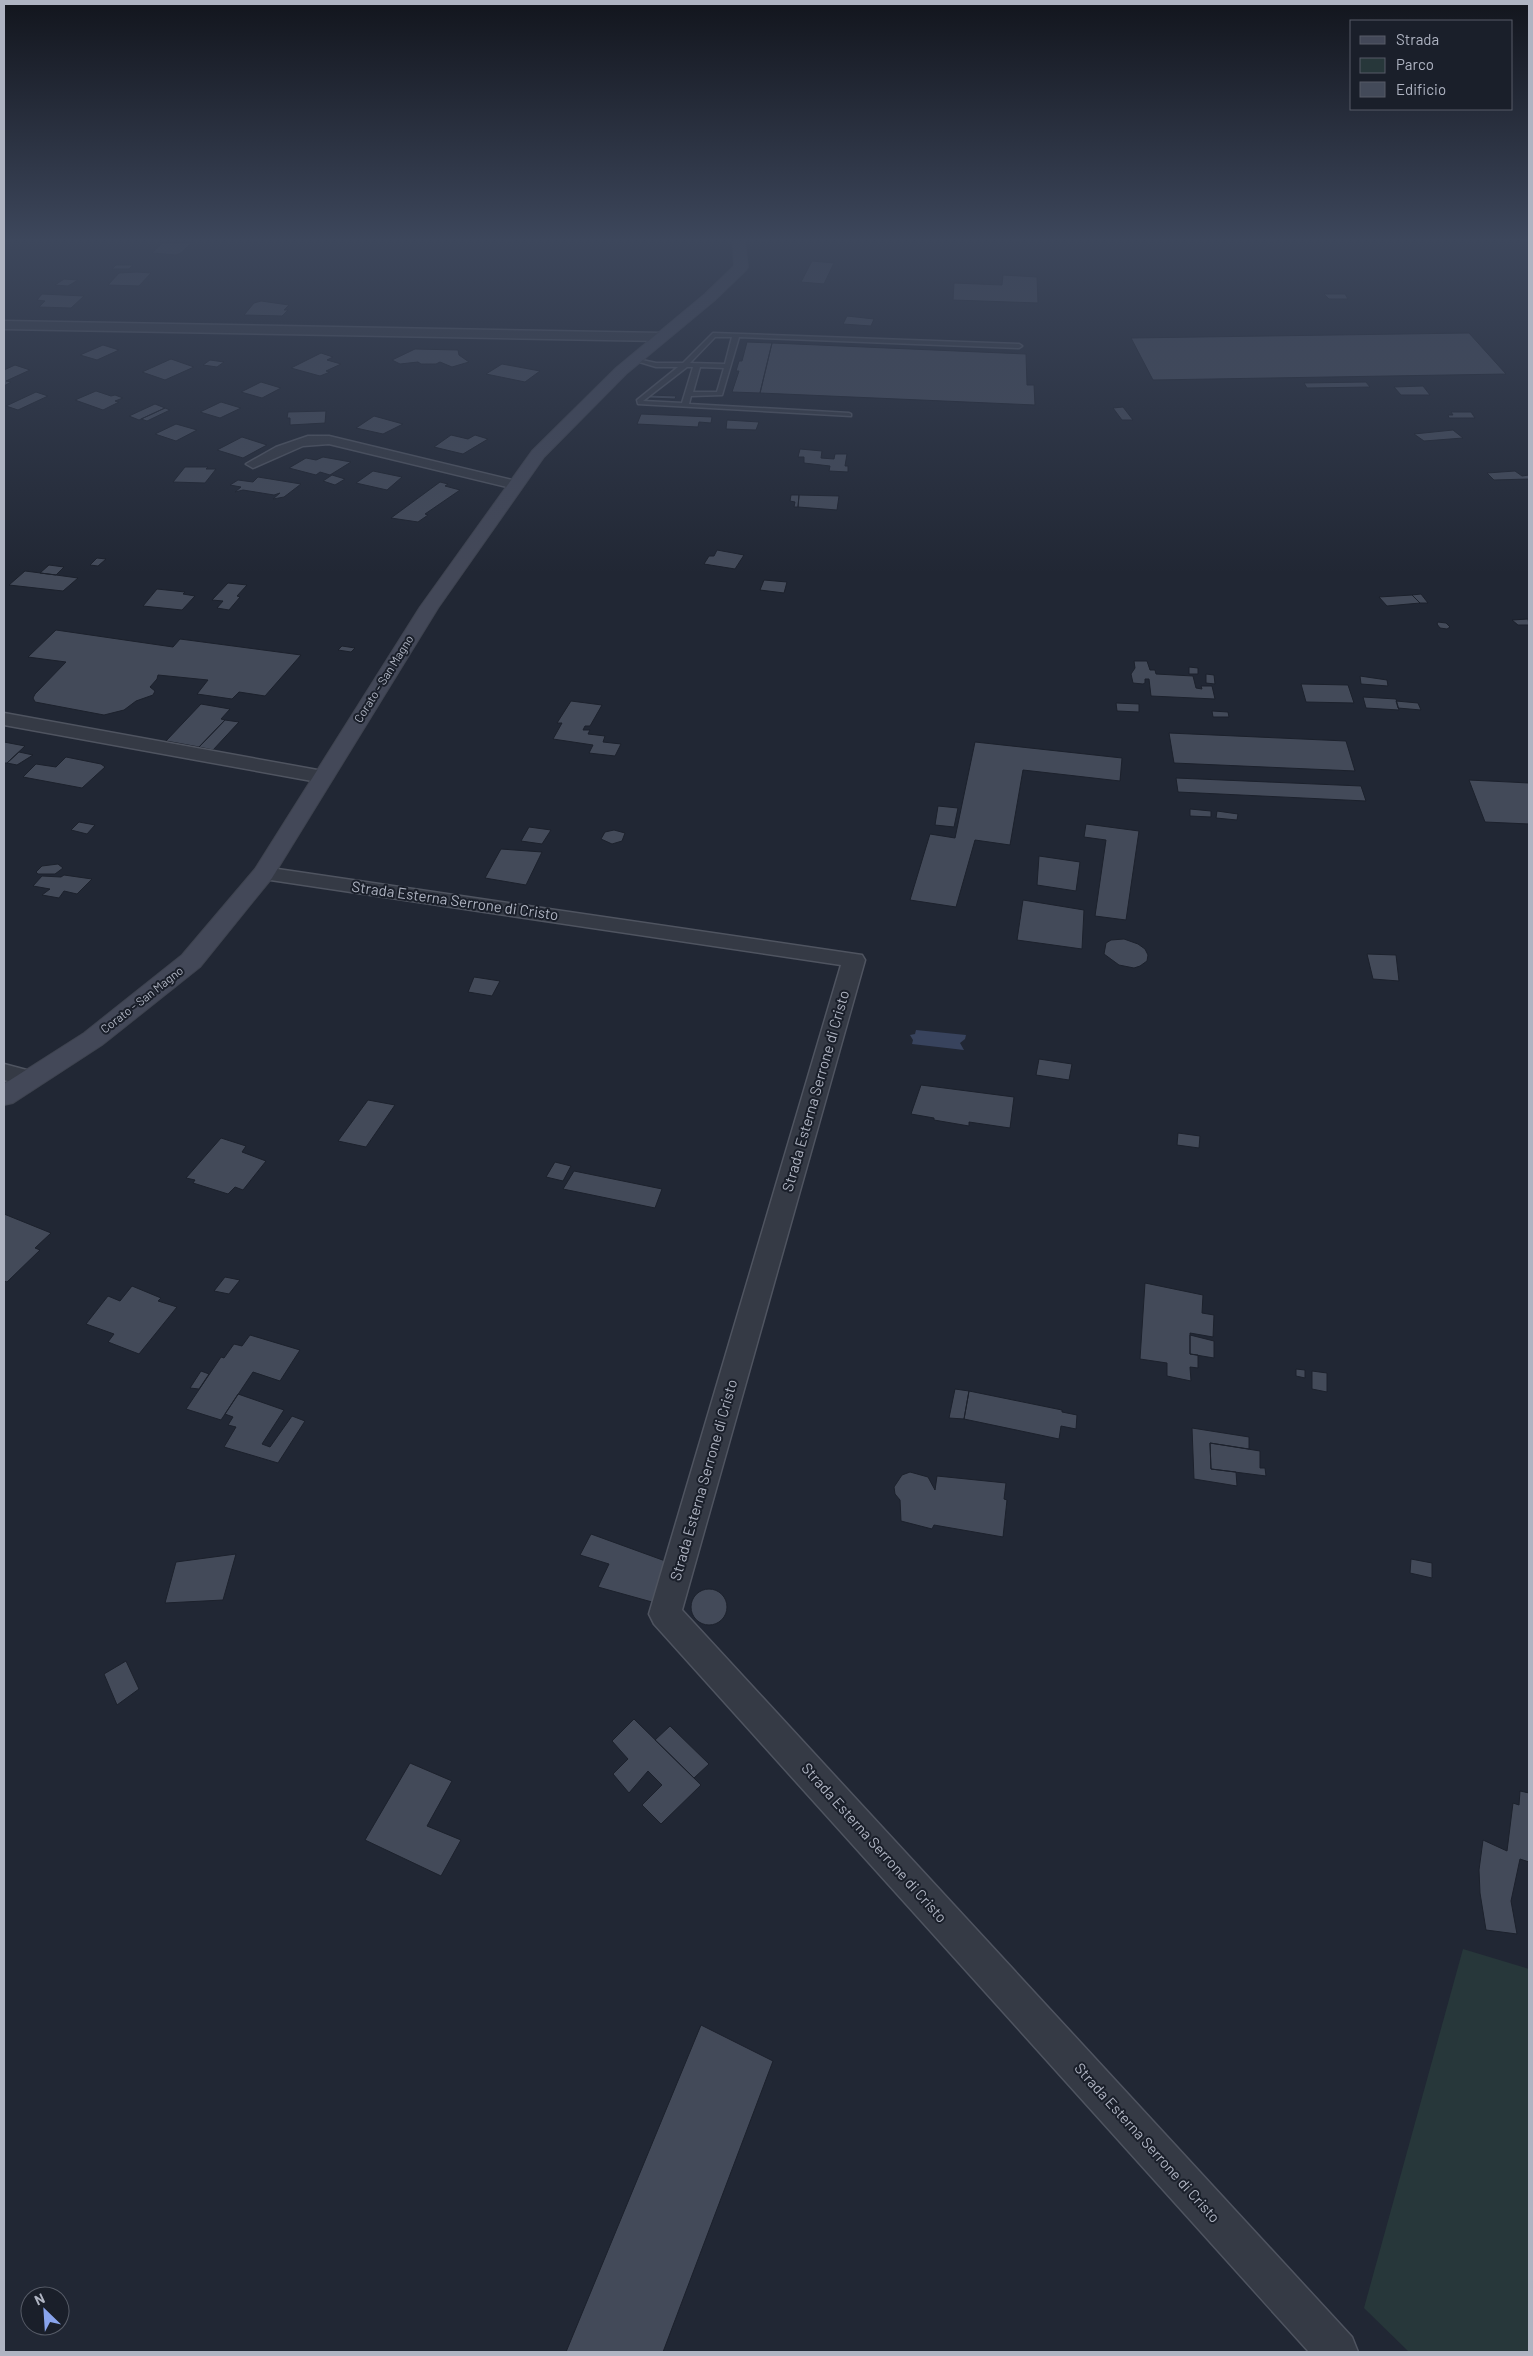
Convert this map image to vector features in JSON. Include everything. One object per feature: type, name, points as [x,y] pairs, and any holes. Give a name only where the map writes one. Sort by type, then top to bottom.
[{"type":"main road","name":"Corato - San Magno","points":[[4,1096],[93,1039],[191,962],[264,873],[429,607],[538,454],[644,360],[649,353]]},
{"type":"street","points":[[253,464],[296,442],[312,439],[329,440],[515,485]]},
{"type":"street","points":[[4,719],[323,778]]},
{"type":"street","name":"Strada Esterna Serrone di Cristo","points":[[264,873],[854,960],[665,1614],[1337,2352]]},
{"type":"street","points":[[4,1072],[30,1079]]},
{"type":"lane","points":[[694,353],[639,400],[640,403],[849,415]]},
{"type":"lane","points":[[688,394],[720,394],[731,353]]},
{"type":"lane","points":[[644,360],[656,365],[727,366]]},
{"type":"lane","points":[[685,406],[697,365]]},
{"type":"green space","points":[[1463,1949],[1529,1969],[1529,2352],[1409,2352],[1364,2308]]},
{"type":"water","points":[[916,1030],[966,1035],[965,1039],[960,1043],[964,1050],[912,1044],[913,1040],[910,1035],[915,1034]]},
{"type":"building","points":[[85,353],[113,353],[97,360],[80,355]]},
{"type":"building","points":[[321,353],[333,357],[327,360],[341,364],[320,376],[291,368]]},
{"type":"building","points":[[407,353],[459,353],[469,362],[452,367],[440,362],[436,364],[421,364],[418,362],[400,364],[392,360]]},
{"type":"building","points":[[744,353],[770,353],[760,393],[732,392],[739,371],[736,371],[739,361],[742,361]]},
{"type":"building","points":[[770,353],[1026,354],[1027,385],[1034,385],[1035,405],[760,393]]},
{"type":"building","points":[[1139,353],[1487,353],[1506,374],[1153,380]]},
{"type":"building","points":[[171,359],[194,367],[165,380],[142,372]]},
{"type":"building","points":[[210,360],[224,362],[217,367],[203,365]]},
{"type":"building","points":[[502,364],[540,371],[525,382],[486,374]]},
{"type":"building","points":[[15,365],[30,370],[6,381],[11,382],[4,386],[4,370]]},
{"type":"building","points":[[261,382],[281,388],[262,398],[241,392]]},
{"type":"building","points":[[1366,382],[1370,387],[1307,388],[1304,383]]},
{"type":"building","points":[[1423,386],[1430,395],[1401,395],[1394,387]]},
{"type":"building","points":[[96,391],[123,398],[115,401],[119,402],[103,410],[75,400]]},
{"type":"building","points":[[36,392],[48,396],[18,410],[6,406]]},
{"type":"building","points":[[651,395],[676,396],[675,399],[649,398]]},
{"type":"building","points":[[221,402],[241,408],[220,418],[200,412]]},
{"type":"building","points":[[155,404],[165,408],[139,420],[129,416]]},
{"type":"building","points":[[1123,407],[1133,420],[1122,420],[1113,408]]},
{"type":"building","points":[[165,408],[170,410],[147,421],[141,419]]},
{"type":"building","points":[[326,411],[325,423],[290,425],[290,418],[287,418],[288,412]]},
{"type":"building","points":[[1451,412],[1471,412],[1475,418],[1449,418],[1448,415],[1453,415]]},
{"type":"building","points":[[641,414],[712,417],[711,423],[699,422],[698,427],[637,424]]},
{"type":"building","points":[[374,416],[403,424],[383,434],[356,428]]},
{"type":"building","points":[[727,420],[759,422],[756,430],[726,429]]},
{"type":"building","points":[[176,424],[197,430],[176,441],[155,434]]},
{"type":"building","points":[[1453,430],[1463,438],[1424,441],[1414,434]]},
{"type":"building","points":[[451,435],[468,439],[475,435],[488,439],[463,454],[434,447]]},
{"type":"building","points":[[242,437],[267,445],[243,458],[217,450]]},
{"type":"building","points":[[800,449],[822,451],[821,458],[834,459],[835,454],[847,454],[845,466],[848,466],[848,472],[829,471],[830,466],[804,463],[804,457],[798,457]]},
{"type":"building","points":[[323,457],[351,462],[330,475],[320,472],[316,475],[289,468],[306,458],[316,460]]},
{"type":"building","points":[[185,467],[216,469],[205,483],[173,482]]},
{"type":"building","points":[[373,471],[402,477],[387,490],[356,483]]},
{"type":"building","points":[[1515,471],[1522,476],[1529,475],[1529,479],[1494,480],[1487,473]]},
{"type":"building","points":[[332,475],[345,479],[335,485],[323,481]]},
{"type":"building","points":[[258,477],[301,484],[284,497],[273,499],[280,493],[274,495],[243,490],[235,492],[241,487],[230,485],[238,480],[253,482]]},
{"type":"building","points":[[440,482],[448,484],[445,486],[460,490],[425,514],[428,515],[418,522],[391,518]]},
{"type":"building","points":[[791,495],[799,495],[798,507],[794,507],[795,502],[790,501]]},
{"type":"building","points":[[799,495],[839,496],[837,510],[798,507]]},
{"type":"building","points":[[717,550],[744,555],[735,569],[704,564],[709,556],[714,556]]},
{"type":"building","points":[[97,558],[106,559],[98,566],[90,565]]},
{"type":"building","points":[[49,565],[64,567],[56,575],[40,573]]},
{"type":"building","points":[[25,571],[78,578],[63,591],[9,585]]},
{"type":"building","points":[[764,580],[787,582],[784,593],[760,590]]},
{"type":"building","points":[[228,583],[247,585],[237,596],[240,597],[229,610],[217,608],[223,601],[212,600]]},
{"type":"building","points":[[157,589],[185,592],[183,594],[195,596],[182,610],[143,606]]},
{"type":"building","points":[[1421,594],[1428,603],[1420,603],[1412,595]]},
{"type":"building","points":[[1412,595],[1420,603],[1387,606],[1379,597]]},
{"type":"building","points":[[1528,619],[1529,625],[1518,625],[1512,620]]},
{"type":"building","points":[[1438,622],[1446,623],[1450,627],[1447,629],[1440,628],[1437,624]]},
{"type":"building","points":[[56,630],[173,647],[180,639],[301,655],[265,696],[239,692],[232,699],[197,694],[208,680],[158,675],[150,687],[155,691],[153,695],[136,701],[124,710],[104,715],[35,702],[33,698],[35,694],[66,662],[28,657]]},
{"type":"building","points":[[342,646],[355,648],[351,652],[338,650]]},
{"type":"building","points":[[1134,661],[1147,661],[1150,670],[1155,670],[1156,674],[1193,676],[1196,688],[1202,689],[1201,686],[1212,686],[1215,699],[1151,696],[1149,679],[1145,679],[1143,684],[1133,683],[1131,674],[1135,668]]},
{"type":"building","points":[[1189,667],[1198,668],[1198,674],[1189,674]]},
{"type":"building","points":[[1206,674],[1214,675],[1215,684],[1206,683]]},
{"type":"building","points":[[1360,676],[1387,680],[1388,686],[1361,684]]},
{"type":"building","points":[[1301,684],[1348,685],[1354,703],[1306,702]]},
{"type":"building","points":[[1363,697],[1396,699],[1399,710],[1366,708]]},
{"type":"building","points":[[571,701],[602,705],[590,726],[585,726],[583,730],[590,730],[588,734],[605,736],[603,742],[621,744],[615,756],[589,753],[593,745],[553,739],[562,723],[557,723]]},
{"type":"building","points":[[1396,701],[1418,703],[1421,710],[1398,708]]},
{"type":"building","points":[[1116,703],[1139,704],[1139,712],[1117,711]]},
{"type":"building","points":[[201,704],[230,709],[221,719],[225,720],[199,747],[166,741]]},
{"type":"building","points":[[1212,711],[1228,712],[1229,717],[1213,717]]},
{"type":"building","points":[[225,720],[239,722],[213,750],[199,747]]},
{"type":"building","points":[[1169,733],[1346,741],[1355,771],[1174,763]]},
{"type":"building","points":[[4,742],[25,746],[7,763],[4,763]]},
{"type":"building","points":[[975,742],[1122,758],[1120,781],[1023,770],[1010,845],[975,840],[956,907],[910,900],[930,834],[955,838]]},
{"type":"building","points":[[19,752],[33,755],[17,765],[7,763]]},
{"type":"building","points":[[66,757],[101,764],[105,767],[82,788],[23,777],[36,764],[56,767]]},
{"type":"building","points":[[1176,778],[1361,786],[1366,801],[1178,792]]},
{"type":"building","points":[[1469,780],[1529,783],[1529,824],[1485,822]]},
{"type":"building","points":[[938,806],[958,808],[954,827],[935,825]]},
{"type":"building","points":[[1190,809],[1211,811],[1211,817],[1190,816]]},
{"type":"building","points":[[1217,811],[1238,814],[1237,820],[1216,818]]},
{"type":"building","points":[[79,822],[95,825],[87,834],[71,830]]},
{"type":"building","points":[[1086,824],[1139,831],[1126,920],[1095,916],[1106,840],[1084,837]]},
{"type":"building","points":[[529,827],[551,830],[542,844],[521,841]]},
{"type":"building","points":[[614,830],[625,833],[622,841],[612,844],[601,839],[605,832]]},
{"type":"building","points":[[501,849],[542,852],[526,885],[485,878]]},
{"type":"building","points":[[1039,856],[1080,862],[1076,891],[1037,885]]},
{"type":"building","points":[[58,864],[63,868],[55,874],[38,874],[36,872],[42,866]]},
{"type":"building","points":[[64,875],[92,879],[77,894],[64,891],[59,898],[42,895],[50,889],[33,886],[42,876],[61,877]]},
{"type":"building","points":[[1023,900],[1084,910],[1082,949],[1017,940]]},
{"type":"building","points":[[1124,939],[1138,944],[1145,949],[1148,955],[1147,961],[1134,968],[1119,965],[1104,954],[1106,943],[1111,940]]},
{"type":"building","points":[[1367,954],[1396,955],[1399,981],[1373,979]]},
{"type":"building","points":[[474,977],[500,981],[492,996],[468,992]]},
{"type":"building","points":[[1039,1059],[1072,1064],[1069,1080],[1036,1075]]},
{"type":"building","points":[[921,1085],[1014,1097],[1010,1128],[969,1122],[969,1126],[911,1114]]},
{"type":"building","points":[[368,1100],[395,1105],[366,1147],[338,1141]]},
{"type":"building","points":[[1178,1133],[1200,1136],[1199,1148],[1177,1145]]},
{"type":"building","points":[[221,1138],[246,1146],[242,1152],[266,1161],[243,1190],[235,1187],[228,1194],[193,1183],[195,1180],[186,1178]]},
{"type":"building","points":[[555,1162],[571,1166],[563,1181],[546,1177]]},
{"type":"building","points":[[574,1171],[662,1189],[655,1208],[563,1189]]},
{"type":"building","points":[[4,1214],[51,1233],[35,1248],[40,1250],[7,1282],[4,1281]]},
{"type":"building","points":[[225,1277],[240,1280],[229,1294],[214,1291]]},
{"type":"building","points":[[1145,1283],[1203,1295],[1202,1313],[1214,1315],[1213,1337],[1190,1333],[1190,1354],[1198,1355],[1198,1368],[1190,1367],[1191,1381],[1167,1376],[1167,1363],[1140,1359]]},
{"type":"building","points":[[132,1286],[161,1298],[158,1301],[177,1307],[139,1354],[108,1342],[114,1334],[86,1324],[108,1296],[120,1301]]},
{"type":"building","points":[[250,1335],[300,1350],[280,1381],[253,1372],[221,1420],[186,1409],[221,1357],[224,1358],[234,1344],[242,1346]]},
{"type":"building","points":[[1190,1335],[1214,1341],[1214,1358],[1190,1354]]},
{"type":"building","points":[[1296,1369],[1305,1370],[1305,1378],[1296,1376]]},
{"type":"building","points":[[201,1371],[209,1374],[199,1389],[190,1388]]},
{"type":"building","points":[[1312,1371],[1327,1373],[1327,1392],[1312,1389]]},
{"type":"building","points":[[955,1389],[969,1391],[964,1419],[949,1418]]},
{"type":"building","points":[[969,1391],[1062,1410],[1062,1412],[1077,1415],[1076,1429],[1061,1426],[1059,1439],[964,1419]]},
{"type":"building","points":[[238,1394],[284,1410],[262,1444],[270,1447],[292,1416],[305,1421],[278,1463],[224,1447],[236,1427],[228,1425],[233,1417],[225,1414]]},
{"type":"building","points":[[1192,1428],[1249,1437],[1249,1449],[1210,1443],[1211,1469],[1236,1472],[1237,1486],[1194,1479]]},
{"type":"building","points":[[1210,1443],[1260,1451],[1260,1468],[1265,1468],[1266,1476],[1211,1469]]},
{"type":"building","points":[[910,1472],[928,1477],[935,1490],[937,1476],[1006,1483],[1004,1499],[1007,1500],[1003,1537],[934,1525],[932,1529],[901,1521],[900,1500],[895,1494],[894,1487],[902,1475]]},
{"type":"building","points":[[591,1534],[668,1562],[652,1602],[598,1587],[609,1564],[580,1555]]},
{"type":"building","points":[[236,1554],[223,1600],[165,1603],[176,1562]]},
{"type":"building","points":[[1411,1559],[1432,1563],[1432,1578],[1410,1573]]},
{"type":"building","points":[[709,1589],[721,1595],[727,1607],[721,1619],[709,1625],[697,1619],[691,1607],[697,1595]]},
{"type":"building","points":[[126,1661],[139,1689],[117,1705],[104,1674]]},
{"type":"building","points":[[634,1719],[701,1785],[661,1824],[642,1805],[662,1785],[648,1771],[629,1793],[613,1774],[628,1759],[612,1741]]},
{"type":"building","points":[[670,1726],[709,1764],[694,1778],[655,1740]]},
{"type":"building","points":[[410,1763],[452,1781],[427,1826],[461,1840],[441,1876],[365,1840]]},
{"type":"building","points":[[1520,1791],[1529,1793],[1529,1862],[1520,1859],[1511,1901],[1517,1934],[1486,1930],[1480,1893],[1479,1870],[1483,1840],[1507,1851],[1513,1803],[1519,1805]]},
{"type":"building","points":[[701,2025],[773,2061],[663,2352],[566,2352]]}]
